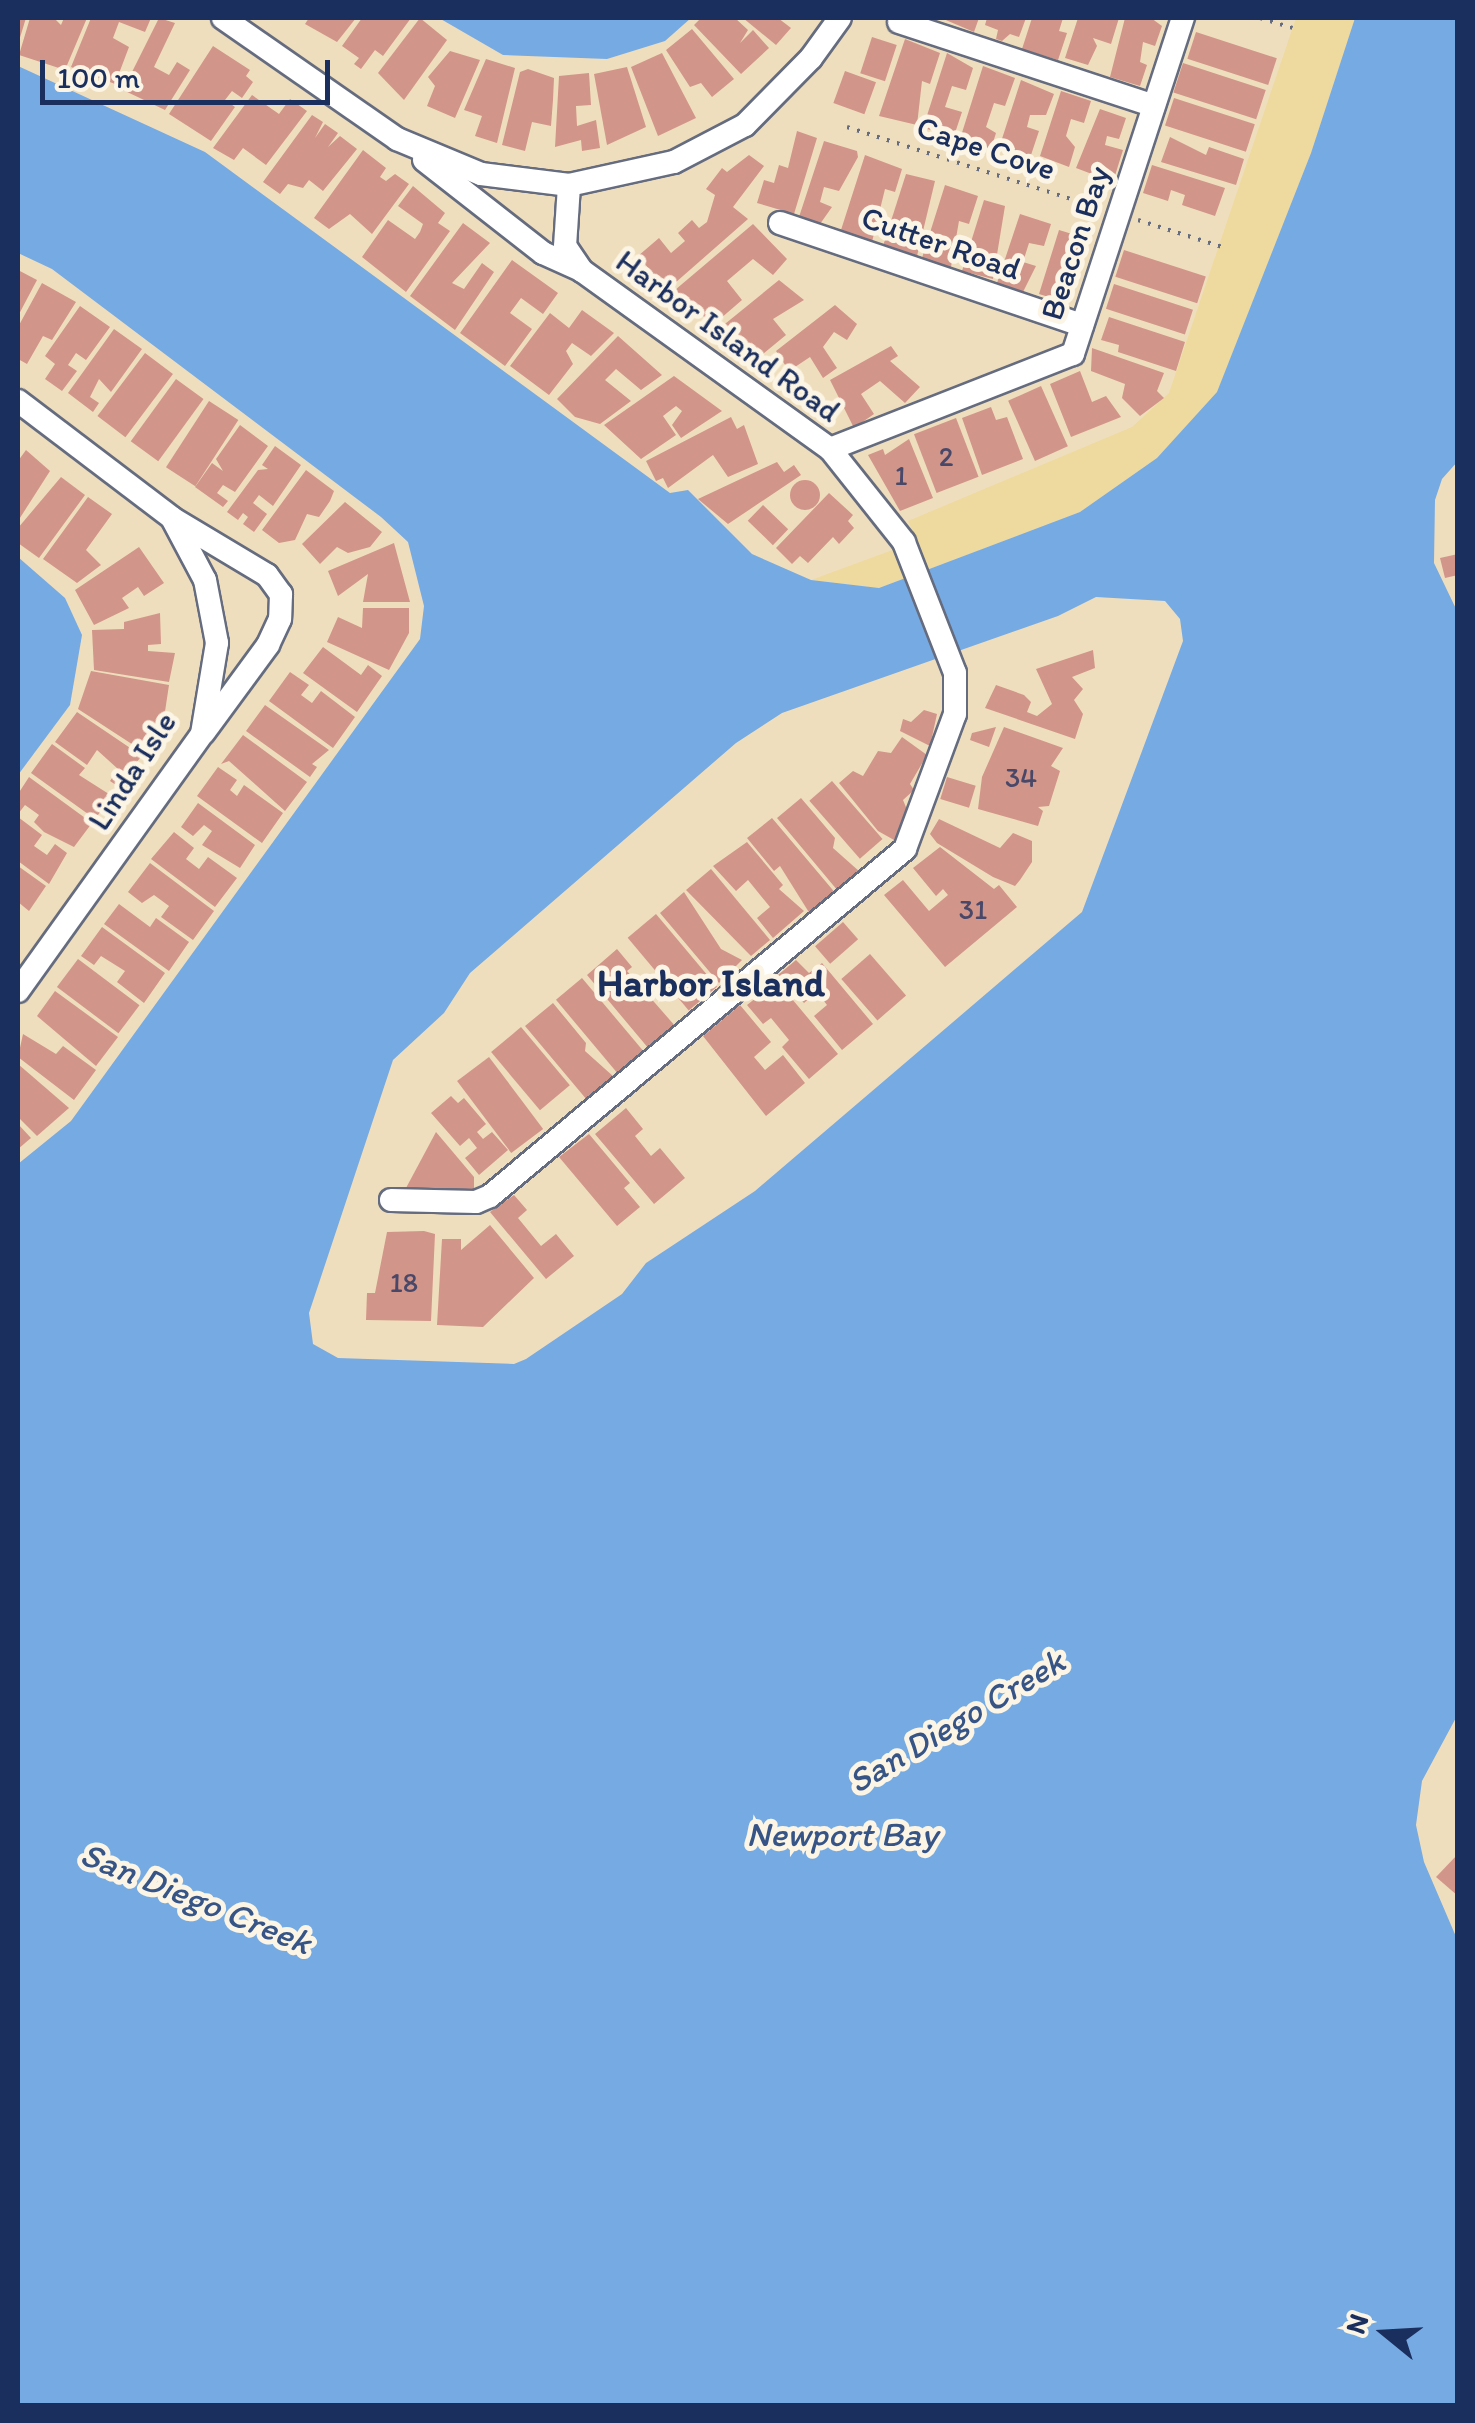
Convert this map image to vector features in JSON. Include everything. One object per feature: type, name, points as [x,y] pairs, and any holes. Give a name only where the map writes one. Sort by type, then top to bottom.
[{"type":"street","points":[[223,18],[398,139],[481,174],[568,185],[674,162],[745,125],[811,58],[840,18]]},
{"type":"street","name":"Beacon Bay","points":[[830,449],[1073,354],[1183,18]]},
{"type":"street","points":[[898,22],[1154,106]]},
{"type":"street","name":"Harbor Island Road","points":[[390,1200],[476,1202],[490,1196],[905,848],[955,714],[955,672],[904,542],[830,449],[582,271],[544,253],[398,139]]},
{"type":"street","name":"Harbor Island Road","points":[[568,185],[565,246],[582,271]]},
{"type":"street","name":"Cutter Road","points":[[780,224],[1082,325]]},
{"type":"street","name":"Linda Isle","points":[[18,401],[172,518],[205,580],[217,643],[202,734],[18,992]]},
{"type":"street","points":[[172,518],[268,575],[281,594],[268,645],[202,734]]},
{"type":"path","points":[[1260,18],[1293,28]]},
{"type":"path","name":"Cape Cove","points":[[847,127],[1226,248]]},
{"type":"sand","points":[[1296,18],[1355,18],[1311,153],[1217,393],[1157,458],[1080,512],[879,588],[811,580],[917,541],[908,521],[1132,427],[1169,393]]},
{"type":"water","points":[[439,18],[691,18],[665,41],[607,59],[503,55]]},
{"type":"water","name":"Newport Bay","points":[[1355,18],[1457,18],[1458,461],[1442,479],[1435,500],[1434,563],[1458,613],[1458,1714],[1422,1781],[1416,1825],[1424,1862],[1457,1939],[1457,2405],[18,2405],[18,1164],[71,1121],[420,639],[424,606],[408,542],[381,517],[52,269],[18,253],[18,66],[205,152],[670,493],[688,490],[752,554],[811,580],[879,588],[1080,512],[1157,458],[1217,392],[1311,153]],"holes":[[[1096,597],[1165,601],[1180,619],[1183,641],[1082,912],[755,1191],[646,1263],[622,1294],[526,1359],[514,1364],[338,1358],[313,1344],[309,1313],[393,1060],[444,1013],[470,973],[736,743],[782,713],[1058,616]]]},
{"type":"water","points":[[18,557],[65,598],[82,635],[70,705],[18,775]]},
{"type":"building","points":[[18,18],[26,18],[18,44]]},
{"type":"building","points":[[30,18],[54,18],[61,25],[64,18],[87,18],[65,70],[19,55]]},
{"type":"building","points":[[91,18],[151,18],[145,32],[119,22],[113,38],[129,47],[115,84],[71,67]]},
{"type":"building","points":[[159,18],[175,23],[154,67],[169,75],[177,62],[190,70],[165,110],[123,90]]},
{"type":"building","points":[[309,18],[356,18],[337,42],[305,24]]},
{"type":"building","points":[[362,18],[411,18],[383,56],[375,50],[361,69],[354,64],[359,58],[342,46]]},
{"type":"building","points":[[420,18],[447,40],[404,100],[378,73]]},
{"type":"building","points":[[701,18],[735,18],[748,30],[740,43],[753,30],[769,48],[741,74],[694,25]]},
{"type":"building","points":[[743,18],[778,18],[791,28],[776,45]]},
{"type":"building","points":[[941,18],[979,18],[974,32]]},
{"type":"building","points":[[987,18],[1026,18],[1019,37],[1010,34],[1002,41],[996,39],[998,30],[985,25]]},
{"type":"building","points":[[1032,18],[1063,18],[1059,31],[1067,33],[1058,60],[1022,49]]},
{"type":"building","points":[[1078,18],[1119,18],[1111,44],[1093,38],[1097,46],[1088,65],[1065,58]]},
{"type":"building","points":[[1125,18],[1151,18],[1162,26],[1155,46],[1143,42],[1140,62],[1147,65],[1140,86],[1110,77]]},
{"type":"building","points":[[692,29],[734,79],[712,97],[701,83],[690,87],[666,50]]},
{"type":"building","points":[[1196,32],[1277,58],[1268,85],[1187,59]]},
{"type":"building","points":[[872,37],[897,45],[885,81],[860,73]]},
{"type":"building","points":[[905,39],[940,53],[930,84],[922,81],[917,125],[879,116]]},
{"type":"building","points":[[213,46],[250,70],[246,76],[253,82],[242,98],[232,91],[225,100],[235,107],[211,141],[169,114]]},
{"type":"building","points":[[450,51],[480,60],[455,118],[427,106],[435,86],[428,77]]},
{"type":"building","points":[[662,53],[696,118],[658,136],[631,67]]},
{"type":"building","points":[[947,53],[973,68],[966,90],[952,86],[945,107],[962,112],[954,136],[923,128]]},
{"type":"building","points":[[486,59],[515,68],[497,143],[475,136],[482,116],[464,110]]},
{"type":"building","points":[[1183,63],[1266,90],[1256,119],[1173,92]]},
{"type":"building","points":[[983,66],[1015,78],[1005,106],[994,103],[986,127],[996,133],[991,149],[960,139]]},
{"type":"building","points":[[627,67],[646,127],[607,145],[594,74]]},
{"type":"building","points":[[528,69],[554,78],[551,126],[532,122],[525,151],[502,145],[520,72]]},
{"type":"building","points":[[845,71],[876,82],[864,114],[833,103]]},
{"type":"building","points":[[589,73],[591,105],[576,106],[577,126],[596,120],[600,148],[582,151],[581,140],[555,147],[559,76]]},
{"type":"building","points":[[1021,80],[1054,94],[1046,115],[1030,115],[1027,127],[1039,131],[1030,158],[999,148]]},
{"type":"building","points":[[1061,91],[1091,101],[1084,123],[1071,119],[1066,136],[1075,147],[1069,167],[1040,156]]},
{"type":"building","points":[[252,95],[279,114],[290,99],[307,111],[266,165],[243,148],[234,160],[213,148]]},
{"type":"building","points":[[1174,98],[1255,124],[1246,152],[1165,126]]},
{"type":"building","points":[[1100,109],[1126,118],[1119,139],[1107,136],[1105,145],[1123,150],[1113,182],[1076,168]]},
{"type":"building","points":[[312,115],[323,122],[315,138],[325,124],[338,133],[328,147],[340,136],[357,149],[323,191],[309,180],[303,188],[288,184],[280,194],[263,182]]},
{"type":"building","points":[[797,131],[817,138],[794,214],[757,203],[764,180],[774,183],[779,165],[788,168]]},
{"type":"building","points":[[1170,137],[1206,155],[1209,147],[1244,159],[1236,185],[1161,162]]},
{"type":"building","points":[[824,141],[857,151],[858,157],[839,191],[824,187],[820,202],[832,207],[820,224],[799,217]]},
{"type":"building","points":[[363,150],[386,168],[380,177],[386,181],[395,174],[409,184],[372,234],[350,214],[329,229],[314,218]]},
{"type":"building","points":[[749,155],[764,166],[733,207],[748,219],[667,290],[638,256],[659,238],[671,253],[685,241],[678,233],[692,220],[699,228],[707,222],[715,195],[706,189],[722,168],[727,172]]},
{"type":"building","points":[[865,155],[902,169],[895,192],[885,189],[872,242],[841,230]]},
{"type":"building","points":[[1152,165],[1225,188],[1215,216],[1182,205],[1185,195],[1171,190],[1168,201],[1143,193]]},
{"type":"building","points":[[906,174],[935,181],[917,256],[883,246]]},
{"type":"building","points":[[945,185],[978,196],[969,224],[959,221],[951,267],[922,258]]},
{"type":"building","points":[[413,186],[445,213],[438,223],[450,231],[406,292],[362,257],[388,220],[415,239],[423,224],[398,206]]},
{"type":"building","points":[[984,200],[1005,206],[993,279],[962,271]]},
{"type":"building","points":[[1020,214],[1051,224],[1044,246],[1029,243],[1023,262],[1036,266],[1023,292],[997,283]]},
{"type":"building","points":[[463,223],[490,243],[452,283],[464,289],[482,263],[494,272],[455,330],[410,296]]},
{"type":"building","points":[[753,224],[787,259],[773,275],[753,259],[727,281],[742,300],[713,325],[675,290]]},
{"type":"building","points":[[1059,230],[1082,237],[1082,253],[1078,266],[1069,263],[1055,299],[1039,294]]},
{"type":"building","points":[[1124,250],[1206,277],[1197,303],[1115,277]]},
{"type":"building","points":[[512,260],[558,293],[543,314],[521,298],[510,313],[532,329],[505,366],[460,333]]},
{"type":"building","points":[[18,270],[37,280],[18,316]]},
{"type":"building","points":[[779,280],[804,300],[773,319],[786,335],[758,358],[740,337],[720,328]]},
{"type":"building","points":[[42,283],[76,302],[52,340],[43,336],[27,364],[18,359],[18,327]]},
{"type":"building","points":[[1114,284],[1193,310],[1185,334],[1106,309]]},
{"type":"building","points":[[835,305],[857,324],[847,340],[834,332],[823,347],[837,368],[823,378],[810,357],[789,371],[776,351]]},
{"type":"building","points":[[80,306],[110,327],[86,360],[76,353],[68,365],[77,371],[62,391],[45,379],[55,364],[45,356]]},
{"type":"building","points":[[582,310],[614,333],[591,356],[572,343],[566,351],[573,364],[549,395],[510,366],[550,313],[569,328]]},
{"type":"building","points":[[1109,317],[1185,342],[1176,371],[1118,352],[1119,345],[1101,340]]},
{"type":"building","points":[[114,329],[142,349],[111,392],[99,379],[90,397],[99,403],[93,412],[68,393]]},
{"type":"building","points":[[618,336],[662,375],[641,390],[616,369],[605,380],[631,401],[600,424],[575,417],[557,399]]},
{"type":"building","points":[[891,346],[898,356],[890,361],[920,387],[905,403],[880,381],[861,394],[874,414],[854,428],[830,380]]},
{"type":"building","points":[[1092,348],[1164,373],[1157,391],[1164,398],[1140,416],[1122,398],[1125,384],[1091,371]]},
{"type":"building","points":[[145,353],[173,374],[125,437],[97,416]]},
{"type":"building","points":[[1080,371],[1092,402],[1106,396],[1121,417],[1071,437],[1050,384]]},
{"type":"building","points":[[674,376],[722,411],[681,438],[672,425],[682,411],[676,406],[663,416],[676,435],[641,459],[604,425]]},
{"type":"building","points":[[176,379],[204,399],[158,461],[131,441]]},
{"type":"building","points":[[1041,386],[1068,446],[1035,461],[1008,401]]},
{"type":"building","points":[[209,401],[238,420],[195,486],[166,467]]},
{"type":"building","points":[[991,407],[996,420],[1007,417],[1023,459],[982,475],[962,418]]},
{"type":"building","points":[[731,417],[737,429],[744,425],[758,464],[728,477],[713,455],[668,488],[663,478],[656,481],[646,461]]},
{"type":"building","points":[[956,418],[979,477],[937,493],[914,434]]},
{"type":"building","points":[[240,425],[268,446],[235,492],[223,485],[217,493],[228,501],[223,507],[195,487],[212,463],[223,471],[216,459]]},
{"type":"building","points":[[909,439],[933,498],[900,511],[868,455],[883,449],[885,455]]},
{"type":"building","points":[[275,446],[301,465],[273,506],[259,495],[253,503],[267,514],[254,532],[243,524],[248,517],[243,513],[238,520],[227,512],[258,470],[268,469],[262,465]]},
{"type":"building","points":[[26,450],[50,471],[18,521],[18,461]]},
{"type":"building","points":[[777,462],[784,472],[794,465],[801,475],[728,524],[698,499]]},
{"type":"building","points":[[306,470],[334,491],[319,517],[307,514],[295,540],[279,543],[262,530]]},
{"type":"building","points":[[61,477],[85,495],[39,558],[18,543],[18,528]]},
{"type":"building","points":[[805,480],[816,484],[820,495],[816,506],[805,510],[794,506],[790,495],[794,484]]},
{"type":"building","points":[[829,493],[853,515],[848,521],[854,528],[839,544],[833,537],[808,563],[800,556],[792,564],[776,548]]},
{"type":"building","points":[[88,497],[112,514],[86,550],[101,565],[77,583],[43,559]]},
{"type":"building","points":[[345,502],[382,532],[370,547],[348,553],[337,547],[320,564],[302,544]]},
{"type":"building","points":[[763,505],[788,529],[773,545],[748,521]]},
{"type":"building","points":[[394,543],[410,602],[363,602],[368,574],[338,596],[328,571]]},
{"type":"building","points":[[139,547],[164,583],[144,596],[138,587],[122,598],[129,608],[94,625],[75,590]]},
{"type":"building","points":[[1458,554],[1458,575],[1445,578],[1440,558]]},
{"type":"building","points":[[363,608],[409,608],[409,633],[389,670],[327,642],[338,617],[362,628]]},
{"type":"building","points":[[160,613],[161,644],[148,645],[148,651],[175,653],[169,682],[94,670],[92,630],[124,629],[124,622]]},
{"type":"building","points":[[323,647],[361,675],[368,665],[382,676],[357,712],[303,673]]},
{"type":"building","points":[[1093,650],[1095,668],[1072,677],[1083,689],[1074,700],[1083,714],[1075,739],[985,708],[996,685],[1024,695],[1031,702],[1027,712],[1037,716],[1052,704],[1036,669]]},
{"type":"building","points":[[91,671],[169,685],[164,718],[141,750],[78,709]]},
{"type":"building","points":[[290,672],[309,685],[301,695],[312,703],[321,691],[355,717],[333,748],[269,701]]},
{"type":"building","points":[[265,705],[329,750],[312,764],[317,767],[310,777],[246,731]]},
{"type":"building","points":[[924,710],[937,714],[930,746],[900,731],[903,719],[911,722]]},
{"type":"building","points":[[77,712],[142,756],[116,785],[110,781],[118,769],[97,750],[87,765],[55,742]]},
{"type":"building","points":[[996,727],[989,747],[970,740],[972,733]]},
{"type":"building","points":[[1004,727],[1063,748],[1051,766],[1060,771],[1049,806],[1038,807],[1043,811],[1038,826],[978,809],[982,777]]},
{"type":"building","points":[[243,735],[307,782],[285,811],[229,761],[221,764]]},
{"type":"building","points":[[902,737],[927,755],[910,784],[914,790],[903,800],[908,812],[894,840],[878,831],[839,783],[853,771],[863,776],[878,751],[891,753]]},
{"type":"building","points":[[52,744],[85,768],[79,775],[112,796],[95,819],[31,773]]},
{"type":"building","points":[[218,767],[237,780],[230,790],[237,796],[244,785],[283,813],[262,843],[197,796]]},
{"type":"building","points":[[29,777],[92,823],[74,847],[44,832],[34,822],[39,815],[25,805],[18,814],[18,794]]},
{"type":"building","points":[[947,777],[976,786],[969,808],[940,799]]},
{"type":"building","points":[[832,781],[883,839],[860,859],[809,801]]},
{"type":"building","points":[[801,798],[835,838],[833,848],[860,872],[838,891],[777,818]]},
{"type":"building","points":[[198,803],[255,845],[240,868],[202,845],[212,831],[204,825],[193,836],[181,827]]},
{"type":"building","points":[[18,817],[42,835],[34,846],[47,855],[55,844],[67,853],[49,884],[18,861]]},
{"type":"building","points":[[772,818],[837,895],[810,914],[780,866],[774,871],[747,838]]},
{"type":"building","points":[[939,819],[1000,848],[1013,833],[1032,841],[1032,862],[1015,886],[993,877],[937,843],[930,834]]},
{"type":"building","points":[[174,832],[194,848],[186,859],[199,869],[208,857],[237,878],[215,907],[151,859]]},
{"type":"building","points":[[747,842],[783,885],[779,889],[804,911],[773,938],[757,918],[770,907],[748,880],[736,891],[713,866]]},
{"type":"building","points":[[940,847],[994,889],[999,885],[1017,907],[945,967],[884,895],[903,880],[929,911],[948,895],[943,889],[936,896],[913,868]]},
{"type":"building","points":[[150,863],[214,911],[193,940],[161,917],[169,906],[154,895],[142,903],[128,892]]},
{"type":"building","points":[[18,866],[46,886],[29,911],[18,902]]},
{"type":"building","points":[[711,869],[770,940],[751,956],[686,890]]},
{"type":"building","points":[[684,892],[721,949],[742,960],[719,983],[660,913]]},
{"type":"building","points":[[119,904],[150,927],[156,918],[189,942],[169,971],[104,924]]},
{"type":"building","points":[[656,914],[717,987],[689,1011],[628,938]]},
{"type":"building","points":[[843,922],[858,939],[830,964],[815,946]]},
{"type":"building","points":[[102,927],[165,973],[144,1003],[117,982],[125,971],[101,956],[94,965],[81,956]]},
{"type":"building","points":[[617,949],[632,967],[627,971],[676,1027],[649,1049],[587,975]]},
{"type":"building","points":[[870,954],[906,996],[877,1020],[841,979]]},
{"type":"building","points":[[78,959],[139,1005],[118,1033],[57,987]]},
{"type":"building","points":[[796,960],[809,973],[822,963],[873,1024],[842,1050],[814,1016],[827,1005],[817,992],[804,1003],[778,975]]},
{"type":"building","points":[[582,978],[644,1052],[618,1074],[556,1000]]},
{"type":"building","points":[[777,981],[838,1054],[809,1079],[782,1047],[789,1040],[771,1018],[763,1024],[747,1005]]},
{"type":"building","points":[[55,991],[118,1037],[96,1066],[37,1016]]},
{"type":"building","points":[[553,1003],[586,1043],[585,1051],[614,1077],[587,1100],[525,1026]]},
{"type":"building","points":[[740,1005],[771,1042],[754,1057],[765,1070],[783,1055],[805,1083],[766,1116],[703,1036]]},
{"type":"building","points":[[521,1027],[570,1085],[540,1110],[491,1052]]},
{"type":"building","points":[[23,1034],[56,1054],[63,1046],[96,1070],[74,1100],[18,1057]]},
{"type":"building","points":[[489,1057],[543,1129],[511,1153],[457,1081]]},
{"type":"building","points":[[18,1064],[69,1108],[37,1136],[18,1117]]},
{"type":"building","points":[[451,1096],[458,1103],[464,1098],[486,1124],[477,1132],[483,1139],[492,1132],[508,1150],[479,1175],[465,1158],[477,1148],[469,1138],[460,1146],[431,1113]]},
{"type":"building","points":[[626,1108],[643,1129],[635,1136],[651,1156],[660,1148],[685,1178],[654,1204],[595,1134]]},
{"type":"building","points":[[18,1124],[31,1138],[18,1149]]},
{"type":"building","points":[[436,1132],[474,1177],[474,1191],[406,1188]]},
{"type":"building","points":[[589,1134],[630,1183],[624,1188],[640,1207],[617,1226],[559,1157]]},
{"type":"building","points":[[514,1195],[527,1210],[518,1218],[541,1246],[556,1234],[574,1256],[546,1279],[490,1212]]},
{"type":"building","points":[[490,1225],[534,1278],[483,1327],[437,1325],[442,1239],[461,1239],[461,1250]]},
{"type":"building","points":[[387,1232],[435,1234],[431,1321],[366,1320],[367,1293],[375,1293]]},
{"type":"building","points":[[1458,1854],[1458,1896],[1436,1877]]},
{"type":"district","name":"Harbor Island","points":[[711,984]]},
{"type":"water label","name":"San Diego Creek","points":[[956,1721]]},
{"type":"water label","name":"San Diego Creek","points":[[196,1898]]}]
